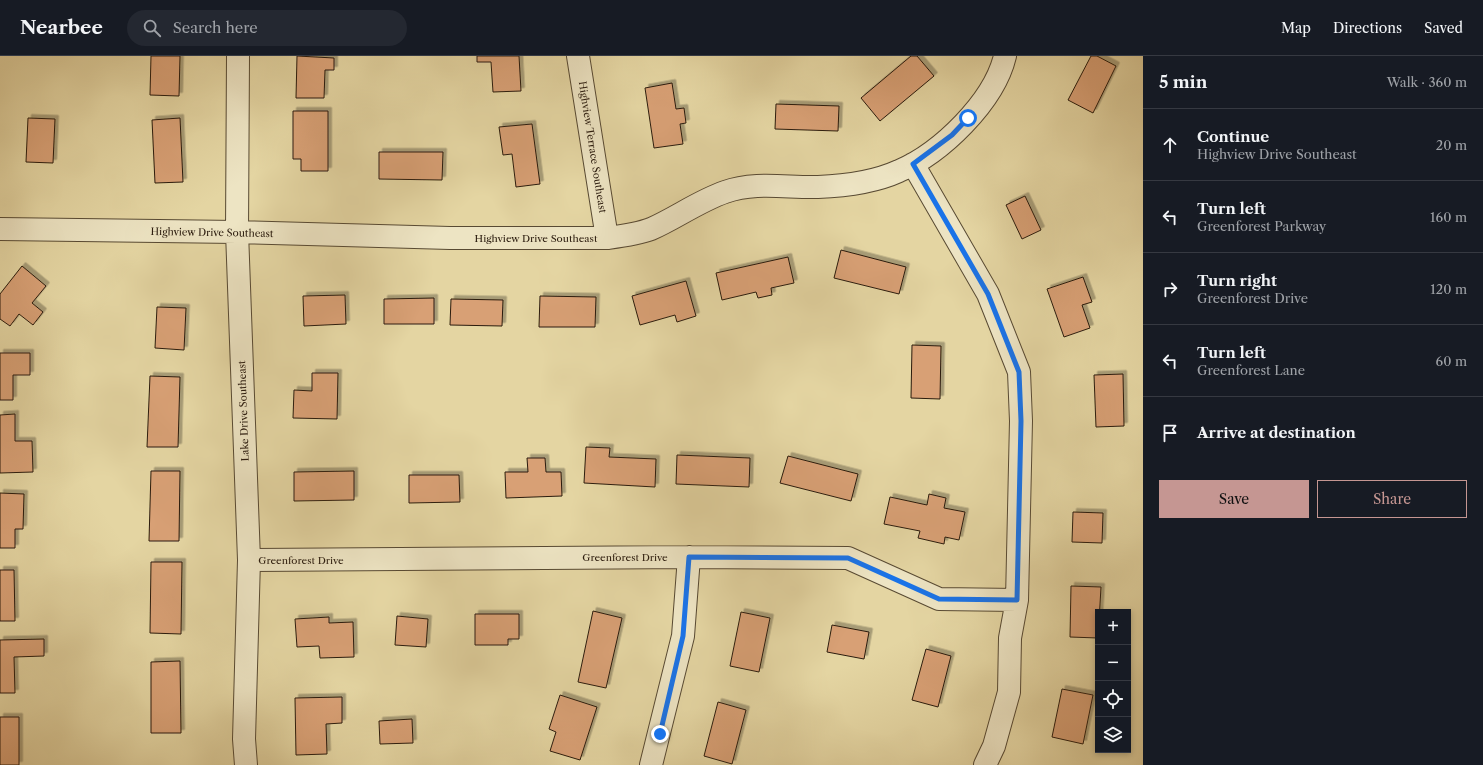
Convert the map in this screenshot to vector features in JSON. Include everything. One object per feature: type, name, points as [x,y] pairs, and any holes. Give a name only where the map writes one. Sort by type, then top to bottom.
[{"type":"street","name":"Lake Drive Southeast","points":[[238,56],[237,232],[249,560],[244,739],[246,765]]},
{"type":"street","name":"Highview Terrace Southeast","points":[[578,56],[607,238]]},
{"type":"street","name":"Highview Drive Southeast","points":[[0,229],[237,232],[450,238],[607,238],[650,229],[725,192],[768,186],[818,187],[836,185],[897,172],[913,164],[952,135],[968,118],[996,79],[1005,56]]},
{"type":"street","points":[[913,164],[988,294],[1019,372],[1021,421],[1017,600],[1010,638],[1009,692],[994,746],[985,765]]},
{"type":"street","points":[[651,765],[683,636],[689,557]]},
{"type":"street","name":"Greenforest Drive","points":[[249,560],[689,557],[848,558],[939,599],[1017,600]]},
{"type":"building","points":[[151,56],[180,56],[179,96],[150,95]]},
{"type":"building","points":[[297,56],[334,58],[334,70],[325,70],[324,98],[296,98]]},
{"type":"building","points":[[477,56],[519,56],[521,91],[493,92],[491,62],[477,62]]},
{"type":"building","points":[[911,56],[917,56],[934,76],[880,121],[861,98]]},
{"type":"building","points":[[1091,56],[1097,56],[1116,66],[1093,113],[1068,100]]},
{"type":"building","points":[[672,83],[676,109],[684,108],[686,123],[680,124],[683,144],[654,148],[645,88]]},
{"type":"building","points":[[776,104],[839,106],[838,131],[775,129]]},
{"type":"building","points":[[293,111],[328,111],[328,171],[301,171],[301,159],[293,159]]},
{"type":"building","points":[[28,118],[55,119],[53,163],[26,162]]},
{"type":"building","points":[[180,118],[183,182],[155,183],[152,120]]},
{"type":"building","points":[[532,124],[540,184],[516,187],[512,154],[503,155],[499,127]]},
{"type":"building","points":[[379,152],[443,152],[442,180],[379,179]]},
{"type":"building","points":[[1025,196],[1041,230],[1022,239],[1006,205]]},
{"type":"building","points":[[841,250],[906,267],[899,294],[834,278]]},
{"type":"building","points":[[788,257],[794,283],[771,288],[772,295],[758,298],[756,292],[722,300],[716,273]]},
{"type":"building","points":[[22,266],[46,286],[32,303],[43,312],[33,325],[19,314],[10,326],[0,319],[0,294]]},
{"type":"building","points":[[1083,277],[1092,302],[1082,305],[1090,328],[1064,337],[1047,289]]},
{"type":"building","points":[[686,281],[696,316],[677,322],[675,315],[640,325],[632,296]]},
{"type":"building","points":[[345,295],[346,324],[304,326],[303,296]]},
{"type":"building","points":[[540,296],[596,297],[595,327],[539,327]]},
{"type":"building","points":[[434,298],[434,324],[384,324],[384,299]]},
{"type":"building","points":[[451,299],[503,300],[502,326],[450,325]]},
{"type":"building","points":[[157,307],[186,308],[184,350],[155,348]]},
{"type":"building","points":[[912,345],[941,346],[940,399],[911,398]]},
{"type":"building","points":[[0,353],[30,353],[30,375],[13,375],[13,400],[0,400]]},
{"type":"building","points":[[312,373],[338,373],[337,419],[293,418],[294,390],[312,391]]},
{"type":"building","points":[[1123,374],[1124,426],[1096,427],[1094,375]]},
{"type":"building","points":[[150,376],[180,377],[178,447],[147,447]]},
{"type":"building","points":[[15,414],[15,441],[32,441],[33,472],[0,473],[0,415]]},
{"type":"building","points":[[586,447],[610,448],[609,457],[656,459],[655,487],[584,483]]},
{"type":"building","points":[[677,455],[750,458],[749,487],[676,484]]},
{"type":"building","points":[[788,456],[858,474],[851,501],[780,483]]},
{"type":"building","points":[[527,458],[545,458],[546,472],[561,472],[562,496],[506,498],[505,472],[528,472]]},
{"type":"building","points":[[151,471],[180,471],[179,541],[149,541]]},
{"type":"building","points":[[354,471],[354,500],[294,501],[294,472]]},
{"type":"building","points":[[409,475],[459,475],[460,502],[409,503]]},
{"type":"building","points":[[0,493],[24,494],[23,529],[15,529],[15,548],[0,548]]},
{"type":"building","points":[[929,494],[946,498],[944,508],[965,512],[959,540],[945,537],[944,544],[918,538],[920,531],[884,524],[890,497],[927,505]]},
{"type":"building","points":[[1073,512],[1103,513],[1102,543],[1072,542]]},
{"type":"building","points":[[151,562],[182,562],[181,634],[150,633]]},
{"type":"building","points":[[0,570],[14,570],[15,621],[0,621]]},
{"type":"building","points":[[1071,586],[1101,587],[1100,609],[1095,609],[1095,638],[1070,637]]},
{"type":"building","points":[[593,611],[622,618],[606,688],[578,682]]},
{"type":"building","points":[[741,612],[770,618],[759,672],[730,666]]},
{"type":"building","points":[[475,614],[519,614],[519,639],[508,639],[508,645],[475,645]]},
{"type":"building","points":[[397,616],[428,619],[426,647],[395,645]]},
{"type":"building","points":[[329,617],[329,623],[353,622],[354,657],[320,658],[319,646],[297,647],[295,619]]},
{"type":"building","points":[[832,625],[869,632],[864,659],[827,652]]},
{"type":"building","points":[[44,639],[44,656],[14,657],[15,693],[0,693],[0,640]]},
{"type":"building","points":[[926,649],[951,656],[938,707],[912,700]]},
{"type":"building","points":[[180,661],[181,733],[151,733],[151,662]]},
{"type":"building","points":[[1062,689],[1093,695],[1083,744],[1052,737]]},
{"type":"building","points":[[560,695],[597,707],[580,760],[550,751],[556,732],[549,729]]},
{"type":"building","points":[[342,697],[342,723],[326,724],[327,754],[296,755],[295,698]]},
{"type":"building","points":[[718,702],[746,710],[732,764],[704,756]]},
{"type":"building","points":[[0,717],[19,717],[19,765],[0,765]]},
{"type":"building","points":[[412,719],[413,743],[380,744],[379,721]]},
{"type":"route","points":[[660,734],[683,636],[689,557],[791,559],[848,558],[939,599],[1017,600],[1021,421],[1019,372],[1006,335],[988,294],[913,164],[952,135],[968,118]]}]
